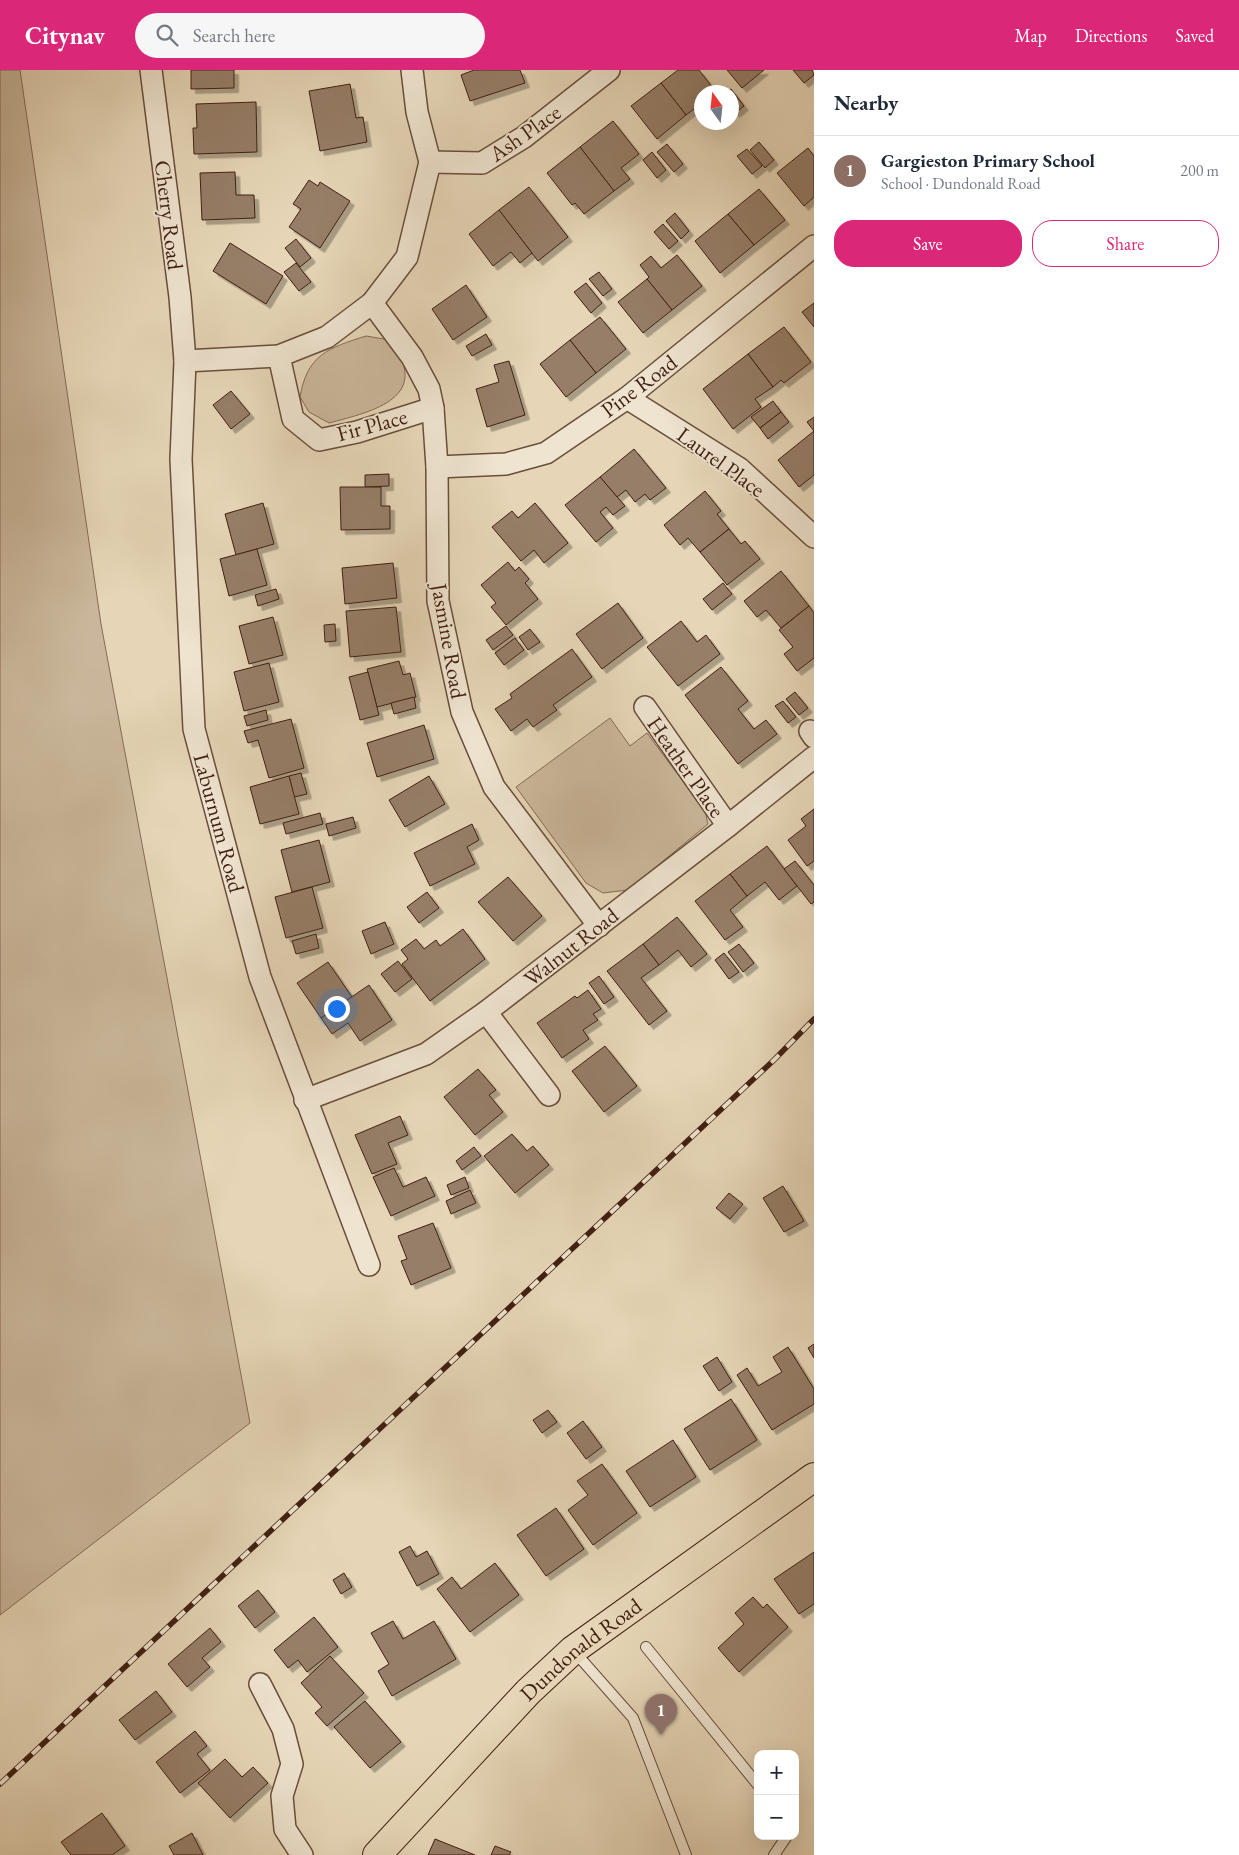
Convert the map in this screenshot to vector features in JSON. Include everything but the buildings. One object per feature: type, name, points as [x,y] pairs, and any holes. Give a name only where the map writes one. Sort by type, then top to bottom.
[{"type":"main road","name":"Dundonald Road","points":[[377,1855],[528,1692],[573,1650],[814,1477]]},
{"type":"street","name":"Cherry Road","points":[[151,70],[180,297],[185,360]]},
{"type":"street","points":[[185,360],[279,356],[328,337],[372,303],[407,257],[430,162],[417,112],[412,70]]},
{"type":"street","name":"Ash Place","points":[[430,162],[482,163],[524,137],[609,70]]},
{"type":"street","name":"Pine Road","points":[[437,468],[506,464],[546,453],[627,398],[814,246]]},
{"type":"street","name":"Jasmine Road","points":[[372,303],[412,357],[429,389],[433,408],[437,468],[438,601],[462,712],[494,787],[599,926]]},
{"type":"street","name":"Fir Place","points":[[279,356],[293,419],[319,440],[357,432],[433,408]]},
{"type":"street","name":"Laburnum Road","points":[[185,360],[181,459],[194,729],[260,977],[368,1265]]},
{"type":"street","name":"Laurel Place","points":[[627,398],[740,470],[813,533]]},
{"type":"street","name":"Heather Place","points":[[645,707],[728,826]]},
{"type":"street","name":"Walnut Road","points":[[305,1100],[426,1054],[486,1012],[599,926],[814,757]]},
{"type":"street","points":[[486,1012],[549,1095]]},
{"type":"street","points":[[260,1684],[283,1729],[290,1755],[292,1764],[282,1796],[284,1830],[302,1855]]},
{"type":"lane","points":[[646,1647],[754,1780]]},
{"type":"lane","points":[[573,1650],[633,1718],[686,1855]]},
{"type":"lane","points":[[774,1855],[784,1840]]},
{"type":"shaded area","points":[[0,70],[20,70],[101,624],[250,1423],[0,1615]]},
{"type":"shaded area","points":[[366,336],[390,340],[402,359],[405,375],[402,388],[393,398],[380,406],[364,413],[329,423],[309,412],[300,397],[303,383],[314,362],[330,350]]},
{"type":"shaded area","points":[[610,718],[630,746],[647,733],[705,811],[708,824],[628,890],[603,893],[586,883],[516,787]]},
{"type":"railway","points":[[0,1784],[774,1060],[814,1019]]},
{"type":"place","name":"Gargieston Primary School","points":[[661,1735]]}]
